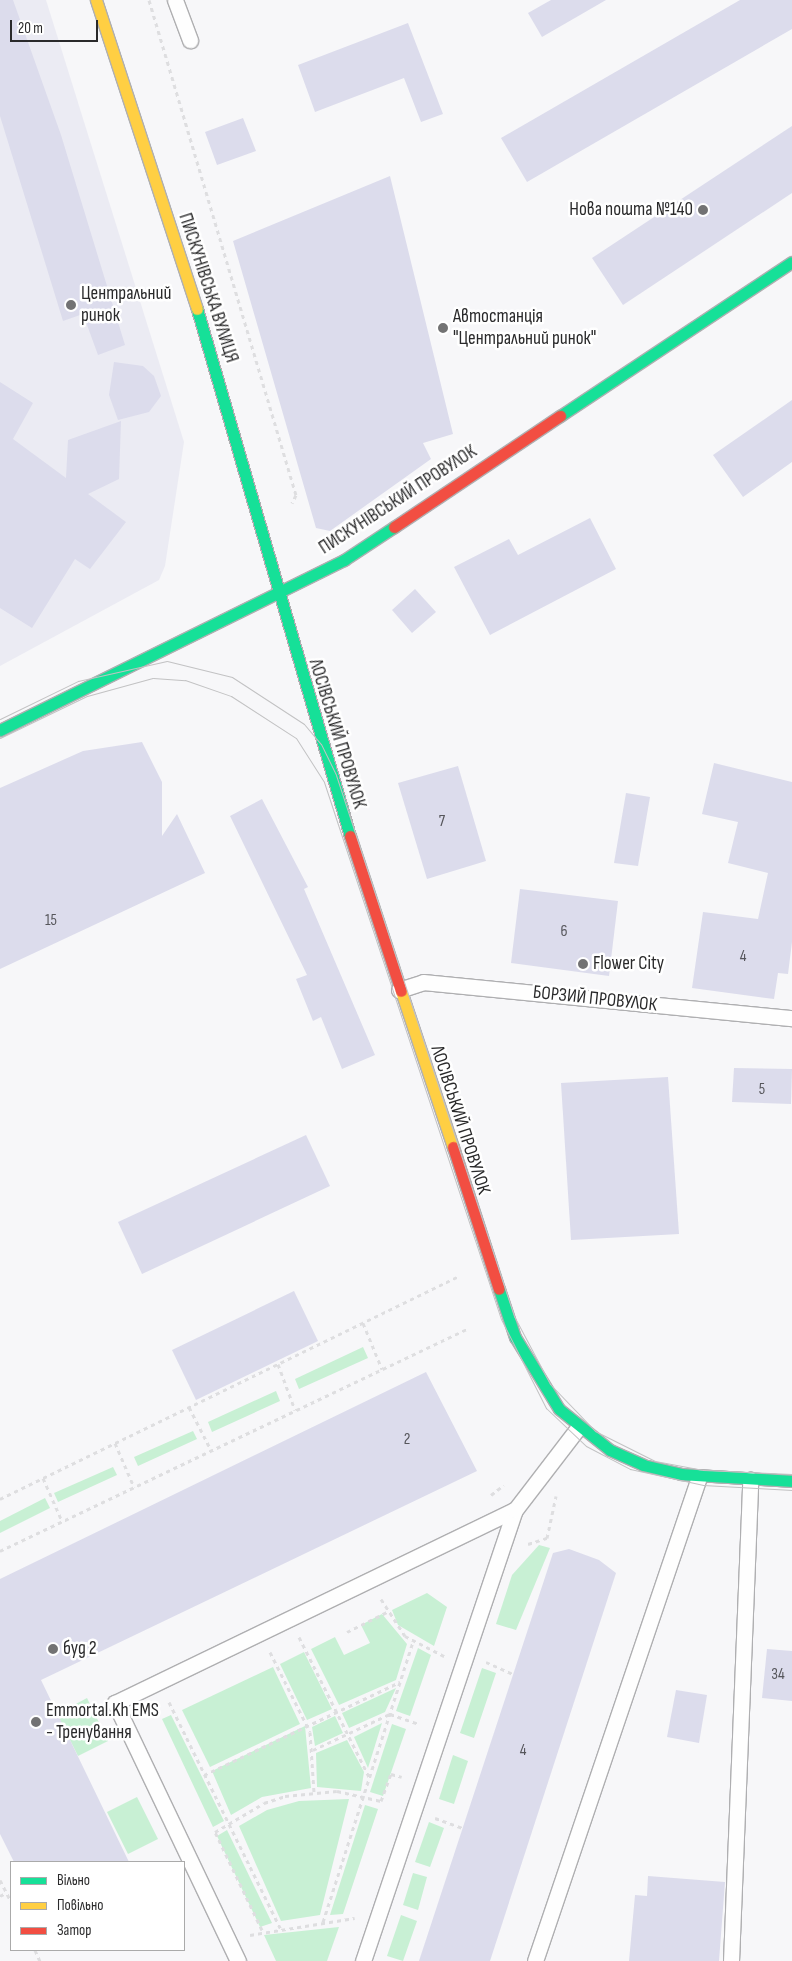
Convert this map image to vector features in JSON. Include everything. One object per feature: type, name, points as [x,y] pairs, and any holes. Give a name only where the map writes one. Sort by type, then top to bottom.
[{"type":"street","name":"ПИСКУНІВСЬКА ВУЛИЦЯ","points":[[96,0],[212,356],[277,590]]},
{"type":"street","name":"ПИСКУНІВСЬКИЙ ПРОВУЛОК","points":[[0,730],[277,590],[344,560],[792,262]]},
{"type":"street","name":"ЛОСІВСЬКИЙ ПРОВУЛОК","points":[[277,590],[399,990],[504,1311],[547,1394],[578,1428],[643,1465],[699,1477],[792,1481]]},
{"type":"lane","points":[[175,0],[190,40]]},
{"type":"lane","name":"БОРЗИЙ ПРОВУЛОК","points":[[399,990],[423,982],[792,1018]]},
{"type":"lane","points":[[363,1961],[515,1510],[578,1428]]},
{"type":"lane","points":[[535,1961],[699,1477]]},
{"type":"lane","points":[[731,1961],[750,1480]]},
{"type":"lane","points":[[238,1961],[115,1703],[515,1510]]},
{"type":"path","points":[[149,0],[293,486],[292,503]]},
{"type":"path","points":[[0,1499],[457,1277]]},
{"type":"path","points":[[363,1323],[382,1369]]},
{"type":"path","points":[[0,1551],[467,1328]]},
{"type":"path","points":[[278,1364],[295,1410]]},
{"type":"path","points":[[189,1407],[211,1450]]},
{"type":"path","points":[[115,1443],[134,1487]]},
{"type":"path","points":[[43,1478],[62,1521]]},
{"type":"path","points":[[371,1579],[387,1612],[413,1641],[463,1664]]},
{"type":"path","points":[[347,1632],[387,1612]]},
{"type":"path","points":[[290,1619],[369,1777]]},
{"type":"path","points":[[261,1633],[307,1726],[313,1750],[314,1792]]},
{"type":"path","points":[[323,1922],[413,1641]]},
{"type":"path","points":[[478,1659],[513,1674]]},
{"type":"path","points":[[159,1682],[280,1928]]},
{"type":"path","points":[[204,1775],[400,1682]]},
{"type":"path","points":[[313,1750],[390,1714],[440,1732]]},
{"type":"path","points":[[262,1930],[215,1832],[264,1803],[314,1792],[364,1796],[381,1801],[391,1774],[423,1784]]},
{"type":"path","points":[[427,1815],[462,1828]]},
{"type":"path","points":[[0,1880],[10,1900]]},
{"type":"path","points":[[0,1896],[6,1893]]},
{"type":"path","points":[[230,1943],[262,1930],[378,1915]]},
{"type":"shaded area","name":"Центральний ринок","points":[[0,0],[46,0],[184,442],[165,566],[159,580],[0,666]]},
{"type":"green space","points":[[363,1347],[368,1358],[299,1389],[295,1379]]},
{"type":"green space","points":[[276,1391],[280,1401],[212,1432],[208,1422]]},
{"type":"green space","points":[[193,1431],[197,1439],[138,1466],[134,1457]]},
{"type":"green space","points":[[113,1467],[117,1475],[58,1502],[54,1493]]},
{"type":"green space","points":[[45,1498],[50,1508],[0,1533],[0,1521]]},
{"type":"green space","points":[[539,1545],[550,1548],[516,1630],[496,1624],[512,1575]]},
{"type":"green space","points":[[427,1593],[447,1607],[434,1646],[398,1625],[392,1610]]},
{"type":"green space","points":[[382,1614],[407,1644],[396,1680],[339,1705],[311,1649],[335,1637],[344,1655],[370,1643],[361,1625]]},
{"type":"green space","points":[[418,1648],[431,1655],[410,1716],[396,1711]]},
{"type":"green space","points":[[304,1652],[332,1709],[307,1720],[280,1664]]},
{"type":"green space","points":[[273,1667],[300,1724],[210,1767],[182,1710]]},
{"type":"green space","points":[[482,1668],[496,1673],[474,1738],[460,1733]]},
{"type":"green space","points":[[396,1688],[385,1712],[349,1728],[342,1713]]},
{"type":"green space","points":[[87,1698],[108,1741],[78,1756],[57,1714]]},
{"type":"green space","points":[[171,1715],[224,1821],[213,1827],[162,1719]]},
{"type":"green space","points":[[335,1716],[343,1733],[315,1746],[312,1727]]},
{"type":"green space","points":[[382,1723],[368,1768],[354,1737]]},
{"type":"green space","points":[[392,1724],[406,1729],[383,1796],[370,1792]]},
{"type":"green space","points":[[305,1726],[311,1788],[262,1797],[231,1815],[212,1771]]},
{"type":"green space","points":[[347,1740],[364,1772],[361,1791],[317,1787],[316,1753]]},
{"type":"green space","points":[[453,1755],[468,1761],[454,1804],[439,1799]]},
{"type":"green space","points":[[137,1797],[158,1839],[128,1854],[107,1812]]},
{"type":"green space","points":[[349,1799],[320,1915],[281,1921],[239,1826],[267,1810],[299,1801]]},
{"type":"green space","points":[[365,1805],[378,1809],[343,1914],[330,1915]]},
{"type":"green space","points":[[429,1822],[444,1828],[430,1867],[415,1862]]},
{"type":"green space","points":[[227,1830],[272,1923],[260,1927],[217,1836]]},
{"type":"green space","points":[[413,1873],[427,1877],[418,1910],[403,1905]]},
{"type":"green space","points":[[401,1915],[417,1921],[403,1961],[387,1956]]},
{"type":"green space","points":[[339,1927],[327,1961],[276,1961],[264,1935]]},
{"type":"building","points":[[0,0],[13,0],[61,135],[125,345],[98,355],[83,314],[63,321],[0,116]]},
{"type":"building","points":[[551,0],[606,0],[542,37],[528,13]]},
{"type":"building","points":[[740,0],[792,0],[792,29],[527,182],[501,138]]},
{"type":"building","points":[[408,23],[443,114],[421,122],[404,78],[315,112],[298,65]]},
{"type":"building","points":[[243,118],[256,151],[217,165],[205,132]]},
{"type":"building","points":[[792,126],[792,193],[623,305],[592,258]]},
{"type":"building","points":[[390,176],[453,434],[423,443],[431,459],[330,531],[316,528],[233,241]]},
{"type":"building","points":[[114,362],[143,366],[154,376],[161,396],[149,412],[118,420],[109,395]]},
{"type":"building","points":[[0,382],[33,403],[13,439],[66,478],[68,440],[121,421],[119,479],[88,494],[126,522],[90,569],[75,559],[32,628],[0,608]]},
{"type":"building","points":[[792,400],[792,462],[743,497],[713,455]]},
{"type":"building","points":[[590,518],[616,569],[490,635],[454,567],[509,539],[518,555]]},
{"type":"building","points":[[415,589],[436,612],[412,633],[392,610]]},
{"type":"building","points":[[142,742],[162,782],[162,836],[177,814],[205,873],[0,969],[0,788],[83,751]]},
{"type":"building","points":[[714,763],[792,782],[792,942],[788,974],[778,973],[774,999],[692,988],[703,912],[758,919],[768,873],[728,863],[738,822],[702,814]]},
{"type":"building","points":[[458,766],[486,861],[427,879],[398,783]]},
{"type":"building","points":[[626,793],[650,797],[638,866],[614,863]]},
{"type":"building","points":[[262,799],[308,887],[304,889],[375,1055],[342,1069],[321,1017],[313,1021],[296,979],[307,975],[230,816]]},
{"type":"building","points":[[520,889],[618,901],[609,976],[511,963]]},
{"type":"building","points":[[734,1068],[792,1069],[791,1104],[732,1102]]},
{"type":"building","points":[[668,1077],[679,1234],[571,1240],[561,1083]]},
{"type":"building","points":[[306,1135],[330,1186],[142,1274],[118,1222]]},
{"type":"building","points":[[294,1291],[318,1341],[196,1400],[172,1350]]},
{"type":"building","name":"буд 2","points":[[426,1372],[477,1471],[41,1680],[129,1861],[14,1861],[0,1834],[0,1579]]},
{"type":"building","points":[[569,1549],[599,1560],[616,1573],[490,1961],[419,1961],[553,1553]]},
{"type":"building","points":[[767,1649],[792,1651],[792,1701],[762,1698]]},
{"type":"building","points":[[676,1690],[707,1695],[699,1743],[667,1737]]},
{"type":"building","points":[[648,1876],[725,1882],[719,1961],[629,1961],[635,1895],[647,1896]]},
{"type":"tram line","points":[[0,719],[78,681],[167,661],[232,677],[304,724],[321,744],[336,775],[514,1316],[550,1384],[595,1431],[655,1461],[703,1470],[792,1474]]},
{"type":"tram line","points":[[0,738],[87,696],[153,678],[185,680],[231,696],[296,738],[324,782],[501,1319],[546,1408],[586,1446],[630,1469],[703,1485],[792,1490]]},
{"type":"traffic: fast","points":[[560,416],[792,262]]},
{"type":"traffic: fast","points":[[197,309],[350,836]]},
{"type":"traffic: fast","points":[[0,730],[344,560],[394,527]]},
{"type":"traffic: fast","points":[[499,1289],[515,1337],[559,1409],[610,1450],[643,1465],[681,1474],[792,1481]]},
{"type":"traffic: slow","points":[[96,0],[197,309]]},
{"type":"traffic: slow","points":[[401,991],[453,1147]]},
{"type":"traffic: jam","points":[[394,527],[560,416]]},
{"type":"traffic: jam","points":[[350,836],[401,991]]},
{"type":"traffic: jam","points":[[453,1147],[499,1289]]},
{"type":"place","name":"Нова пошта №140","points":[[703,210]]},
{"type":"place","name":"Центральний ринок","points":[[71,305]]},
{"type":"place","name":"Автостанція \"Центральний ринок\"","points":[[443,328]]},
{"type":"place","name":"Flower City","points":[[583,964]]},
{"type":"place","name":"буд 2","points":[[53,1649]]},
{"type":"place","name":"Emmortal.Kh EMS - Тренування","points":[[36,1722]]}]
